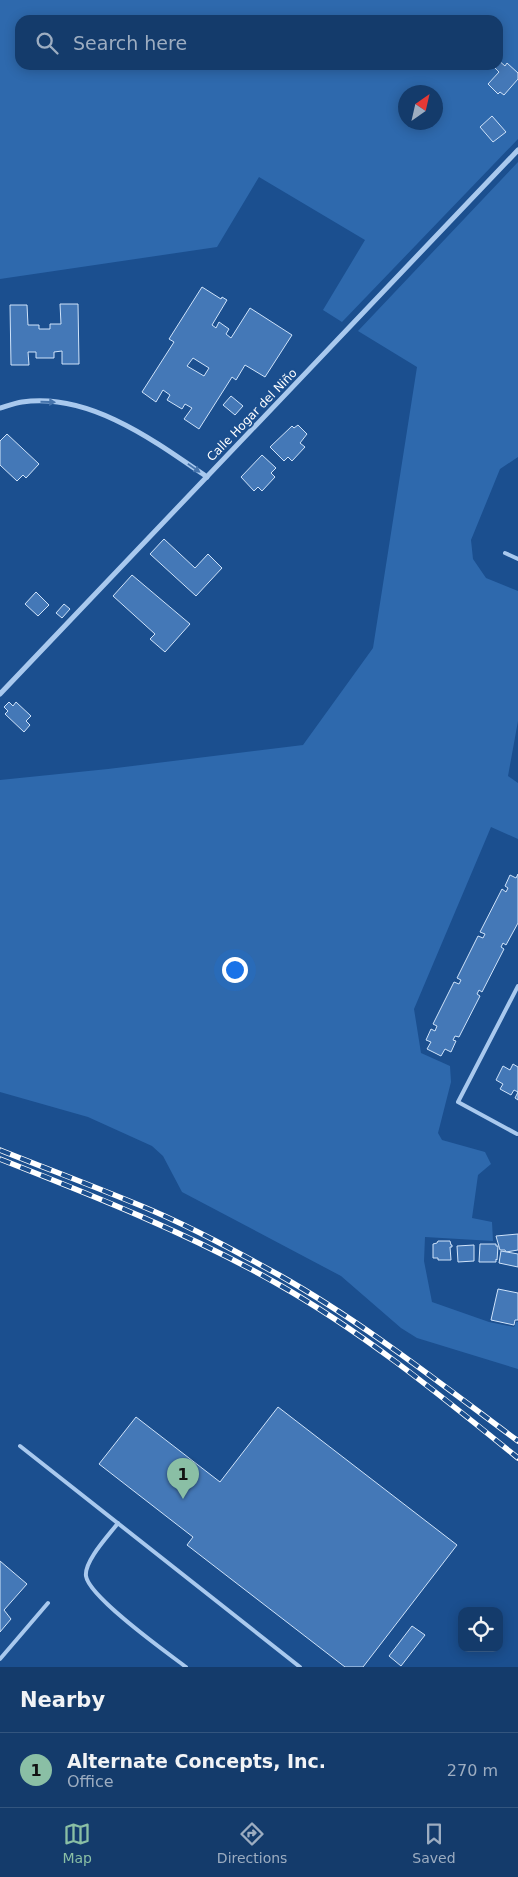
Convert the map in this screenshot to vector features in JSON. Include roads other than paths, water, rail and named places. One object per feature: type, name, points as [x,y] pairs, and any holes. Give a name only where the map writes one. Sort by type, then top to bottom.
[{"type":"street","name":"Calle Hogar del Niño","points":[[0,694],[518,150]]},
{"type":"street","points":[[0,408],[24,402],[56,402],[100,414],[136,430],[207,477]]},
{"type":"lane","points":[[505,553],[518,559]]},
{"type":"lane","points":[[517,1134],[458,1102],[518,986]]},
{"type":"lane","points":[[20,1446],[300,1667]]},
{"type":"lane","points":[[118,1523],[88,1564],[86,1576],[94,1590],[110,1606],[186,1667]]},
{"type":"lane","points":[[0,1659],[48,1602]]},
{"type":"railway","points":[[0,1150],[167,1217],[279,1275],[372,1334],[518,1441]]},
{"type":"railway","points":[[0,1159],[105,1201],[175,1232],[276,1283],[340,1322],[370,1343],[518,1458]]},
{"type":"place","name":"Alternate Concepts, Inc.","points":[[183,1499]]}]
